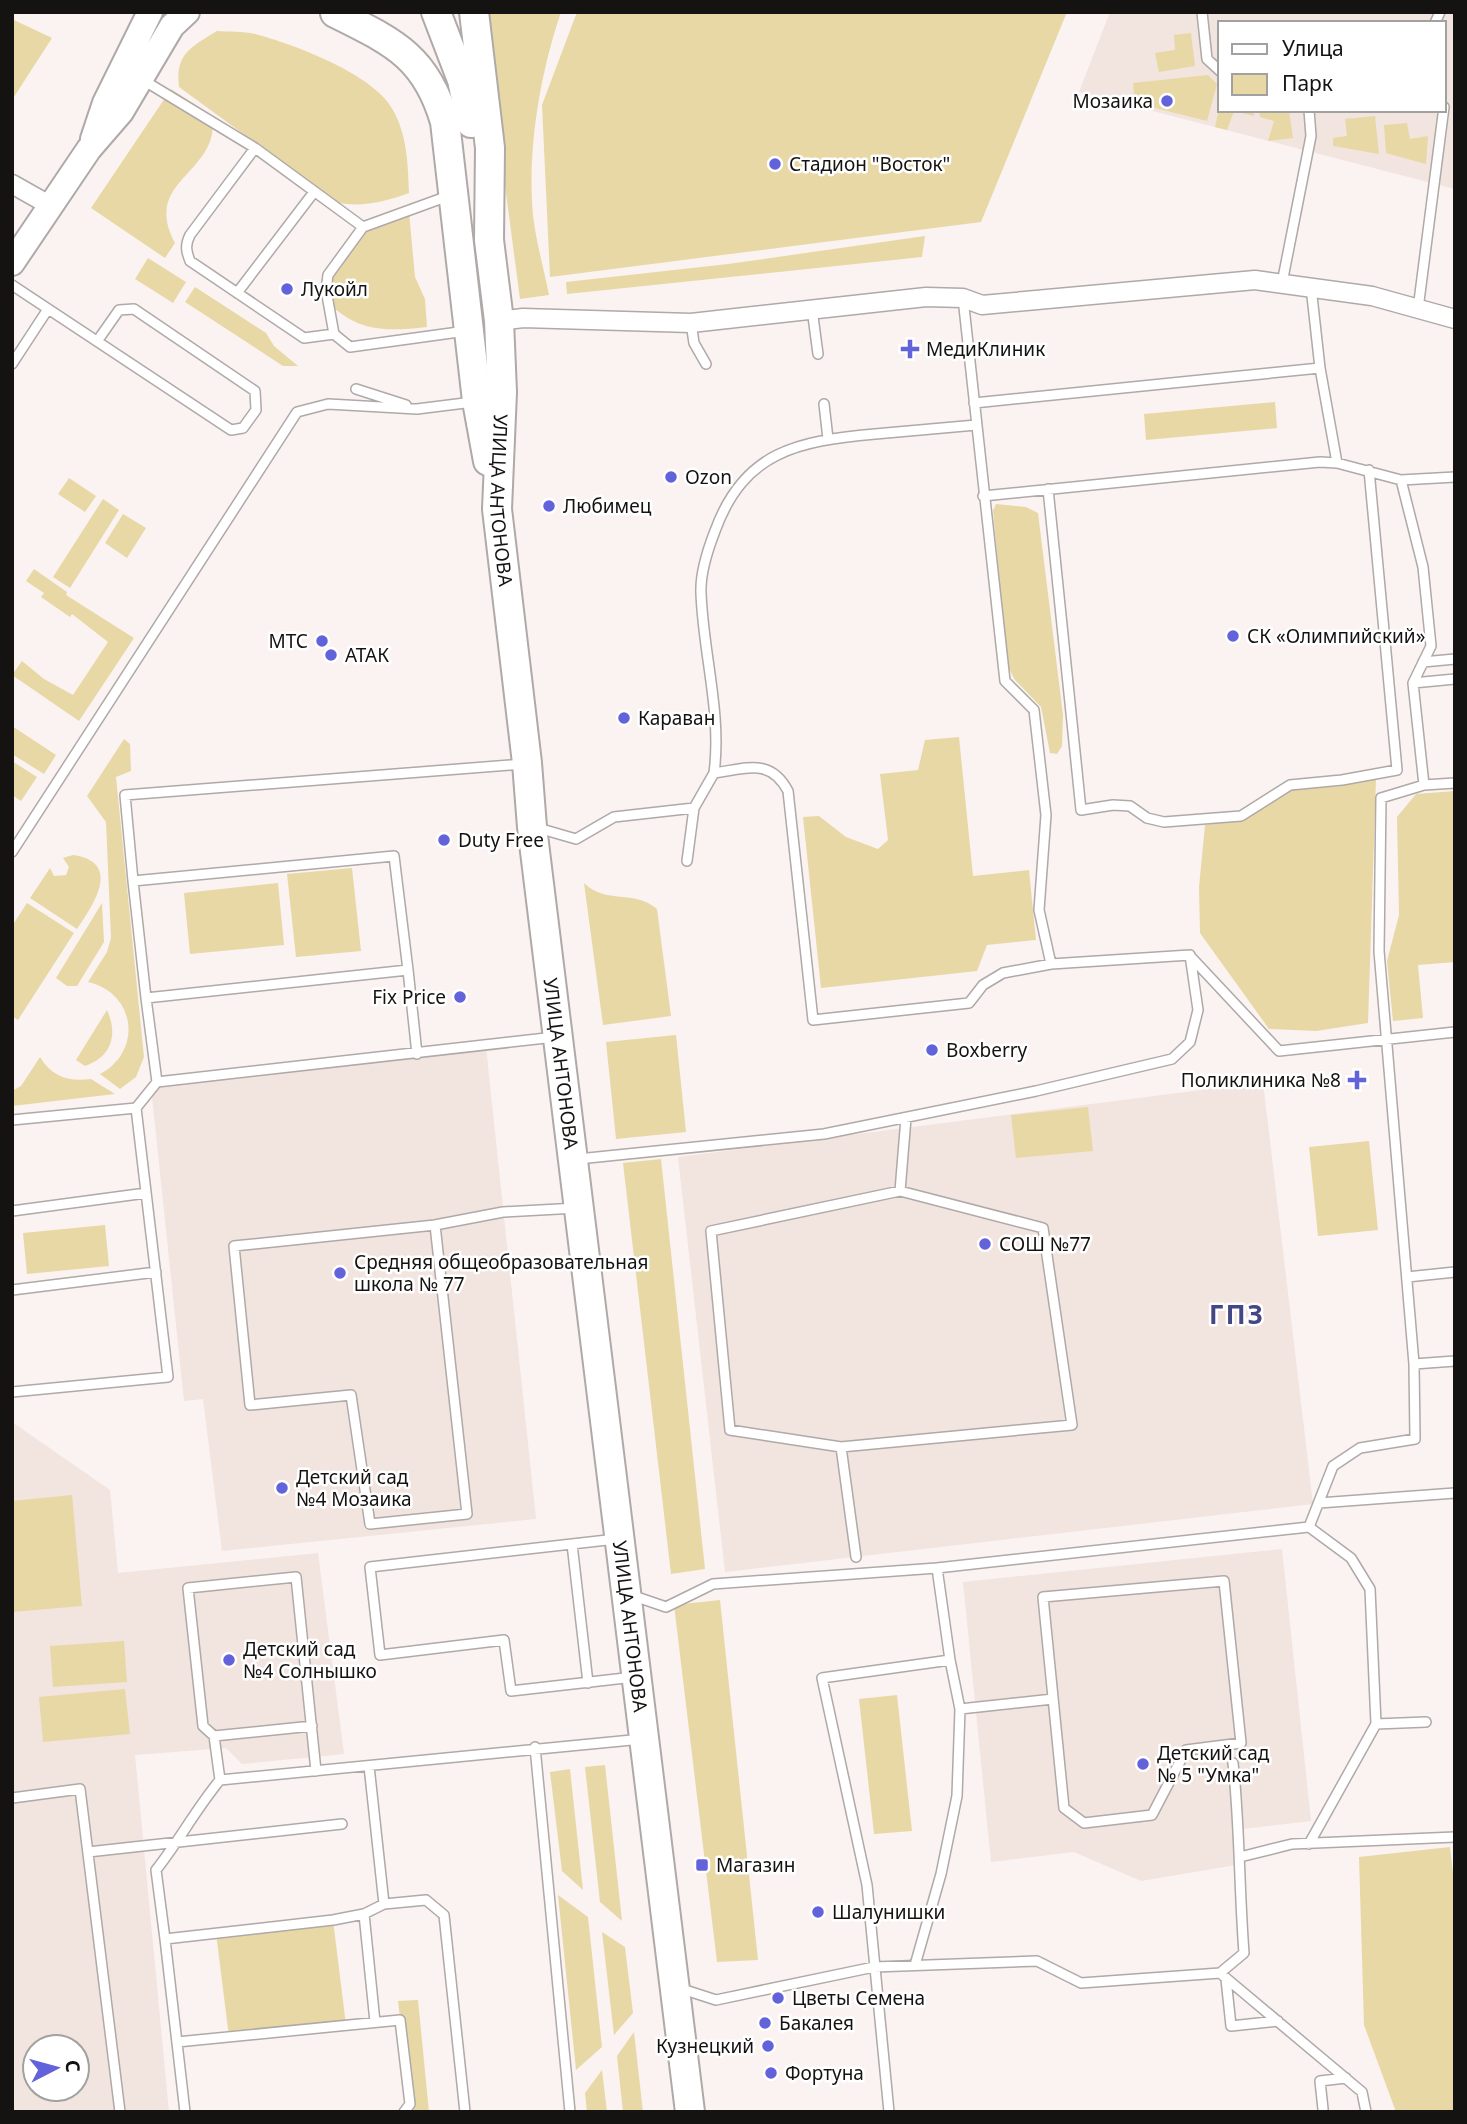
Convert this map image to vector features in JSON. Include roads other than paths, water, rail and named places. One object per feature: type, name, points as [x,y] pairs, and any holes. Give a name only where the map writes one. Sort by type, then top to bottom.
[{"type":"main road","points":[[12,263],[89,149],[121,112],[143,80],[172,26],[187,12]]},
{"type":"main road","points":[[334,13],[356,12]]},
{"type":"main road","points":[[436,12],[462,80],[469,110],[489,240]]},
{"type":"main road","name":"УЛИЦА АНТОНОВА","points":[[474,12],[490,148],[489,240],[499,321],[502,391],[497,509],[527,763],[531,827],[690,2112]]},
{"type":"main road","points":[[334,13],[379,34],[409,55],[427,75],[438,97],[445,122],[477,401],[497,509]]},
{"type":"main road","points":[[89,149],[105,103],[151,17]]},
{"type":"main road","points":[[469,330],[499,321]]},
{"type":"street","points":[[12,184],[51,206]]},
{"type":"street","points":[[499,321],[523,318],[691,323],[926,297],[963,298],[982,305],[1255,280],[1372,296],[1455,319]]},
{"type":"lane","points":[[1202,12],[1208,59],[1218,69]]},
{"type":"lane","points":[[143,80],[255,148],[363,227]]},
{"type":"lane","points":[[1282,284],[1311,136],[1309,112]]},
{"type":"lane","points":[[1418,309],[1443,112]]},
{"type":"lane","points":[[255,148],[187,242],[190,261],[304,338],[334,334]]},
{"type":"lane","points":[[237,293],[314,192]]},
{"type":"lane","points":[[454,194],[363,227],[328,275],[327,307],[334,334],[351,347],[469,330]]},
{"type":"lane","points":[[12,285],[99,340],[231,430],[243,428],[256,410],[255,391],[134,309],[119,310],[99,340]]},
{"type":"lane","points":[[1311,287],[1320,369],[1337,463]]},
{"type":"lane","points":[[963,298],[1005,681],[1034,710],[1045,815],[1039,910],[1051,964]]},
{"type":"lane","points":[[12,364],[48,309]]},
{"type":"lane","points":[[813,309],[818,354]]},
{"type":"lane","points":[[691,323],[694,343],[706,364]]},
{"type":"lane","points":[[974,403],[1320,369]]},
{"type":"lane","points":[[356,389],[417,409]]},
{"type":"lane","points":[[12,852],[297,412],[328,404],[417,409],[477,401]]},
{"type":"lane","points":[[824,404],[828,439]]},
{"type":"lane","points":[[687,861],[694,808],[714,773],[718,745],[701,590],[708,548],[722,511],[741,481],[767,459],[791,447],[828,439],[976,425]]},
{"type":"lane","points":[[983,496],[1320,462],[1369,470],[1401,480],[1455,477]]},
{"type":"lane","points":[[1048,489],[1081,810],[1113,804],[1130,806],[1147,818],[1164,822],[1241,816],[1290,785],[1342,780],[1397,770],[1369,470]]},
{"type":"lane","points":[[1401,480],[1423,567],[1431,646],[1413,683],[1424,786]]},
{"type":"lane","points":[[1423,662],[1455,659]]},
{"type":"lane","points":[[1413,683],[1455,679]]},
{"type":"lane","points":[[12,1392],[169,1377],[136,1108],[156,1082],[125,795],[527,763]]},
{"type":"lane","points":[[714,773],[764,767],[780,777],[788,791],[813,1020],[969,1003],[983,985],[1003,973],[1051,964],[1190,955]]},
{"type":"lane","points":[[1309,1527],[1332,1466],[1360,1448],[1415,1440],[1414,1364],[1384,1039],[1379,951],[1381,798],[1424,786],[1455,783]]},
{"type":"lane","points":[[531,827],[576,839],[614,817],[694,808]]},
{"type":"lane","points":[[133,881],[394,856],[417,1054]]},
{"type":"lane","points":[[1190,955],[1279,1051],[1455,1032]]},
{"type":"lane","points":[[572,1160],[824,1134],[1172,1059],[1190,1042],[1198,1010],[1190,955]]},
{"type":"lane","points":[[146,998],[408,970]]},
{"type":"lane","points":[[156,1082],[557,1037]]},
{"type":"lane","points":[[12,1120],[136,1108]]},
{"type":"lane","points":[[900,1191],[906,1118]]},
{"type":"lane","points":[[900,1191],[1043,1228],[1072,1425],[841,1447],[730,1430],[711,1231],[900,1191]]},
{"type":"lane","points":[[12,1211],[146,1194]]},
{"type":"lane","points":[[435,1225],[467,1514],[370,1524],[351,1395],[250,1405],[234,1246],[435,1225],[509,1212],[578,1208]]},
{"type":"lane","points":[[12,1290],[156,1272]]},
{"type":"lane","points":[[1406,1277],[1455,1272]]},
{"type":"lane","points":[[1414,1364],[1455,1360]]},
{"type":"lane","points":[[841,1447],[856,1556]]},
{"type":"lane","points":[[1319,1503],[1455,1493]]},
{"type":"lane","points":[[626,1594],[666,1607],[713,1584],[937,1568],[1309,1527],[1351,1558],[1370,1589],[1376,1724],[1309,1844]]},
{"type":"lane","points":[[619,1539],[370,1567],[380,1655],[504,1640],[511,1691],[636,1677]]},
{"type":"lane","points":[[572,1544],[588,1683]]},
{"type":"lane","points":[[915,1965],[941,1874],[957,1796],[960,1709],[937,1568]]},
{"type":"lane","points":[[220,1780],[215,1736],[203,1726],[188,1588],[296,1577],[316,1771]]},
{"type":"lane","points":[[1224,1581],[1241,1743],[1186,1749],[1153,1815],[1084,1823],[1064,1808],[1053,1699],[1043,1597],[1224,1581]]},
{"type":"lane","points":[[888,2112],[867,1885],[822,1678],[950,1660]]},
{"type":"lane","points":[[960,1709],[1053,1699]]},
{"type":"lane","points":[[1376,1724],[1426,1722]]},
{"type":"lane","points":[[215,1736],[312,1726]]},
{"type":"lane","points":[[185,2112],[156,1870],[178,1842],[194,1811],[220,1780],[644,1738]]},
{"type":"lane","points":[[535,1747],[570,2112]]},
{"type":"lane","points":[[1223,1976],[1244,1953],[1233,1763]]},
{"type":"lane","points":[[369,1766],[384,1904]]},
{"type":"lane","points":[[12,1798],[80,1789],[120,2112]]},
{"type":"lane","points":[[88,1852],[342,1824]]},
{"type":"lane","points":[[1240,1857],[1309,1844],[1455,1837]]},
{"type":"lane","points":[[165,1939],[364,1914],[384,1904],[426,1900],[444,1915],[465,2112]]},
{"type":"lane","points":[[364,1914],[374,2022]]},
{"type":"lane","points":[[674,1987],[716,2000],[874,1967],[1037,1961],[1081,1983],[1223,1976],[1362,2092],[1366,2112]]},
{"type":"lane","points":[[1223,1976],[1231,2026],[1278,2021]]},
{"type":"lane","points":[[177,2042],[400,2020],[410,2104],[404,2112]]},
{"type":"lane","points":[[1323,2109],[1320,2081],[1346,2078]]},
{"type":"place","name":"Мозаика","points":[[1167,101]]},
{"type":"place","name":"Стадион \"Восток\"","points":[[775,164]]},
{"type":"place","name":"Лукойл","points":[[287,289]]},
{"type":"place","name":"МедиКлиник","points":[[910,349]]},
{"type":"place","name":"Ozon","points":[[671,477]]},
{"type":"place","name":"Любимец","points":[[549,506]]},
{"type":"place","name":"СК «Олимпийский»","points":[[1233,636]]},
{"type":"place","name":"МТС","points":[[322,641]]},
{"type":"place","name":"АТАК","points":[[331,655]]},
{"type":"place","name":"Караван","points":[[624,718]]},
{"type":"place","name":"Duty Free","points":[[444,840]]},
{"type":"place","name":"Fix Price","points":[[460,997]]},
{"type":"place","name":"Boxberry","points":[[932,1050]]},
{"type":"place","name":"Поликлиника №8","points":[[1357,1080]]},
{"type":"place","name":"СОШ №77","points":[[985,1244]]},
{"type":"place","name":"Средняя общеобразовательная школа № 77","points":[[340,1273]]},
{"type":"place","name":"Детский сад №4 Мозаика","points":[[282,1488]]},
{"type":"place","name":"Детский сад №4 Солнышко","points":[[229,1660]]},
{"type":"place","name":"Детский сад № 5 \"Умка\"","points":[[1143,1764]]},
{"type":"place","name":"Магазин","points":[[702,1865]]},
{"type":"place","name":"Шалунишки","points":[[818,1912]]},
{"type":"place","name":"Цветы Семена","points":[[778,1998]]},
{"type":"place","name":"Бакалея","points":[[765,2023]]},
{"type":"place","name":"Кузнецкий","points":[[768,2046]]},
{"type":"place","name":"Фортуна","points":[[771,2073]]},
{"type":"district","name":"ГПЗ","points":[[1237,1315]]}]
